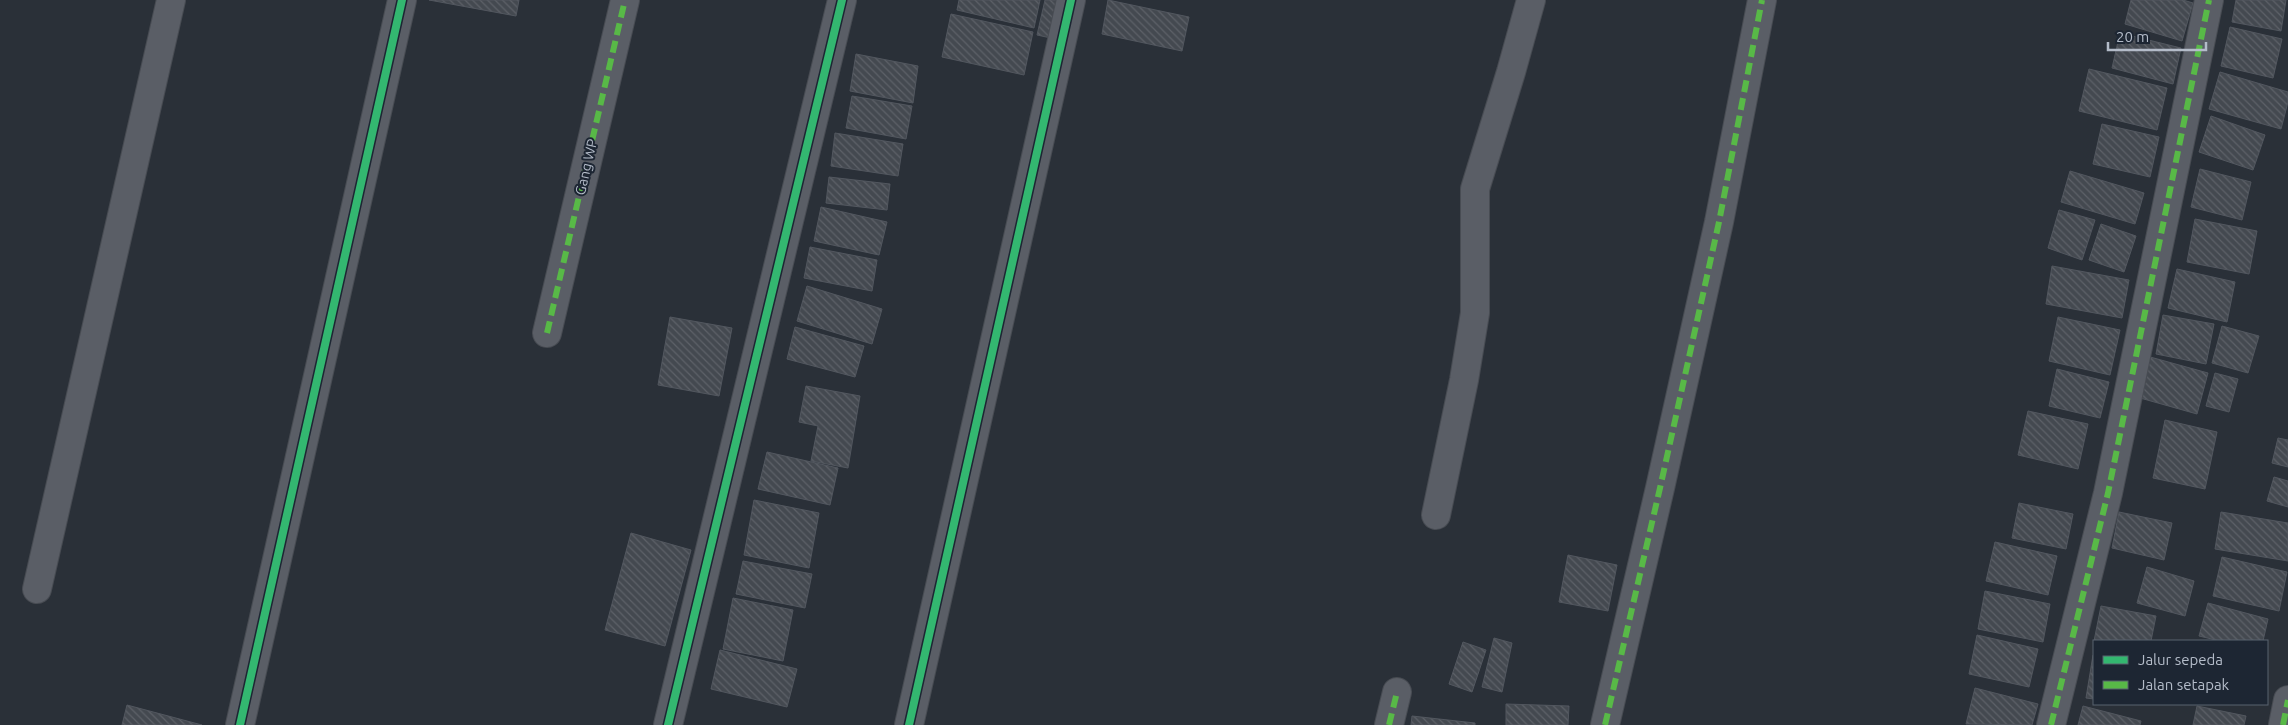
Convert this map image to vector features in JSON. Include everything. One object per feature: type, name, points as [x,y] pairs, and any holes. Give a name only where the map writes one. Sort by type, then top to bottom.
[{"type":"street","points":[[37,589],[171,0]]},
{"type":"street","points":[[240,725],[402,0]]},
{"type":"street","name":"Gang WP","points":[[547,333],[625,0]]},
{"type":"street","points":[[668,725],[842,0]]},
{"type":"street","points":[[909,725],[1071,0]]},
{"type":"street","points":[[1436,515],[1464,380],[1475,313],[1475,189],[1531,0]]},
{"type":"street","points":[[1605,725],[1660,488],[1716,232],[1762,0]]},
{"type":"street","points":[[2051,725],[2108,493],[2209,0]]},
{"type":"street","points":[[1389,725],[1397,692]]},
{"type":"street","points":[[2283,725],[2288,700]]},
{"type":"building","points":[[429,0],[519,0],[516,16]]},
{"type":"building","points":[[959,0],[1040,0],[1034,28],[957,10]]},
{"type":"building","points":[[1045,0],[1069,0],[1060,40],[1037,35]]},
{"type":"building","points":[[1108,0],[1189,17],[1182,51],[1102,34]]},
{"type":"building","points":[[2131,0],[2183,0],[2193,3],[2182,41],[2125,24]]},
{"type":"building","points":[[2236,0],[2286,0],[2281,31],[2232,22]]},
{"type":"building","points":[[951,14],[1033,32],[1024,75],[942,57]]},
{"type":"building","points":[[2230,27],[2282,39],[2273,78],[2221,66]]},
{"type":"building","points":[[2120,33],[2181,48],[2173,84],[2112,68]]},
{"type":"building","points":[[856,54],[918,66],[913,103],[850,91]]},
{"type":"building","points":[[2089,69],[2167,88],[2157,130],[2079,111]]},
{"type":"building","points":[[2220,72],[2288,92],[2288,102],[2281,129],[2209,109]]},
{"type":"building","points":[[852,96],[912,106],[906,139],[846,128]]},
{"type":"building","points":[[2211,116],[2265,135],[2253,170],[2199,152]]},
{"type":"building","points":[[2102,124],[2159,137],[2150,177],[2093,164]]},
{"type":"building","points":[[835,133],[903,144],[898,176],[831,166]]},
{"type":"building","points":[[2200,169],[2251,182],[2242,220],[2191,207]]},
{"type":"building","points":[[2070,171],[2144,193],[2135,224],[2061,202]]},
{"type":"building","points":[[829,177],[890,184],[887,210],[826,203]]},
{"type":"building","points":[[821,207],[887,222],[879,255],[814,241]]},
{"type":"building","points":[[2059,210],[2095,220],[2082,260],[2048,248]]},
{"type":"building","points":[[2195,219],[2257,231],[2249,274],[2187,262]]},
{"type":"building","points":[[2101,224],[2136,236],[2124,272],[2089,260]]},
{"type":"building","points":[[810,247],[877,260],[872,291],[804,278]]},
{"type":"building","points":[[2052,266],[2129,280],[2122,318],[2046,304]]},
{"type":"building","points":[[2177,269],[2235,282],[2227,322],[2168,308]]},
{"type":"building","points":[[807,286],[882,309],[872,344],[797,321]]},
{"type":"building","points":[[2163,315],[2214,324],[2206,364],[2156,354]]},
{"type":"building","points":[[670,317],[732,328],[719,396],[658,385]]},
{"type":"building","points":[[2058,317],[2120,330],[2110,375],[2049,361]]},
{"type":"building","points":[[2222,326],[2259,336],[2248,373],[2212,363]]},
{"type":"building","points":[[795,327],[864,346],[855,377],[787,359]]},
{"type":"building","points":[[2143,355],[2208,373],[2197,414],[2133,396]]},
{"type":"building","points":[[2057,369],[2109,382],[2100,418],[2049,406]]},
{"type":"building","points":[[2215,373],[2238,379],[2229,412],[2206,406]]},
{"type":"building","points":[[806,386],[860,396],[848,468],[811,461],[818,426],[799,422]]},
{"type":"building","points":[[2028,411],[2088,424],[2078,469],[2018,455]]},
{"type":"building","points":[[2165,420],[2217,432],[2205,489],[2153,478]]},
{"type":"building","points":[[2278,438],[2288,440],[2288,467],[2272,463]]},
{"type":"building","points":[[767,452],[838,468],[830,505],[758,489]]},
{"type":"building","points":[[2274,477],[2288,481],[2288,507],[2267,501]]},
{"type":"building","points":[[754,500],[819,513],[809,568],[744,555]]},
{"type":"building","points":[[2019,503],[2073,514],[2066,549],[2012,538]]},
{"type":"building","points":[[2119,512],[2172,523],[2164,560],[2112,548]]},
{"type":"building","points":[[2221,512],[2288,523],[2288,561],[2215,549]]},
{"type":"building","points":[[631,533],[691,550],[665,646],[605,630]]},
{"type":"building","points":[[1995,542],[2057,556],[2048,595],[1986,581]]},
{"type":"building","points":[[1568,555],[1617,565],[1608,611],[1559,602]]},
{"type":"building","points":[[2222,557],[2287,572],[2279,611],[2213,596]]},
{"type":"building","points":[[743,561],[812,574],[805,608],[736,594]]},
{"type":"building","points":[[2147,567],[2194,581],[2185,616],[2137,603]]},
{"type":"building","points":[[1985,591],[2050,604],[2043,642],[1978,629]]},
{"type":"building","points":[[733,598],[793,610],[783,661],[723,649]]},
{"type":"building","points":[[2208,603],[2268,619],[2263,640],[2216,640],[2199,636]]},
{"type":"building","points":[[2101,606],[2156,616],[2151,640],[2094,640]]},
{"type":"building","points":[[1977,635],[2038,649],[2029,687],[1969,674]]},
{"type":"building","points":[[1494,638],[1512,643],[1502,692],[1482,687]]},
{"type":"building","points":[[1463,642],[1486,650],[1472,692],[1449,684]]},
{"type":"building","points":[[720,650],[797,669],[787,707],[711,689]]},
{"type":"building","points":[[2093,655],[2093,699],[2086,698]]},
{"type":"building","points":[[1975,688],[2038,704],[2032,725],[1966,724]]},
{"type":"building","points":[[1506,704],[1569,706],[1568,725],[1506,725]]},
{"type":"building","points":[[127,705],[202,725],[122,725]]},
{"type":"building","points":[[2083,706],[2141,721],[2140,725],[2078,725]]},
{"type":"building","points":[[2197,706],[2246,716],[2244,725],[2193,725]]},
{"type":"building","points":[[1412,716],[1475,723],[1475,725],[1411,725]]},
{"type":"marked path","points":[[547,333],[625,0]]},
{"type":"marked path","points":[[1605,725],[1719,222],[1762,0]]},
{"type":"marked path","points":[[2051,725],[2108,493],[2209,0]]},
{"type":"marked path","points":[[1389,725],[1397,692]]},
{"type":"marked path","points":[[2283,725],[2288,700]]},
{"type":"cycle path","points":[[240,725],[402,0]]},
{"type":"cycle path","points":[[668,725],[842,0]]},
{"type":"cycle path","points":[[909,725],[1071,0]]}]
